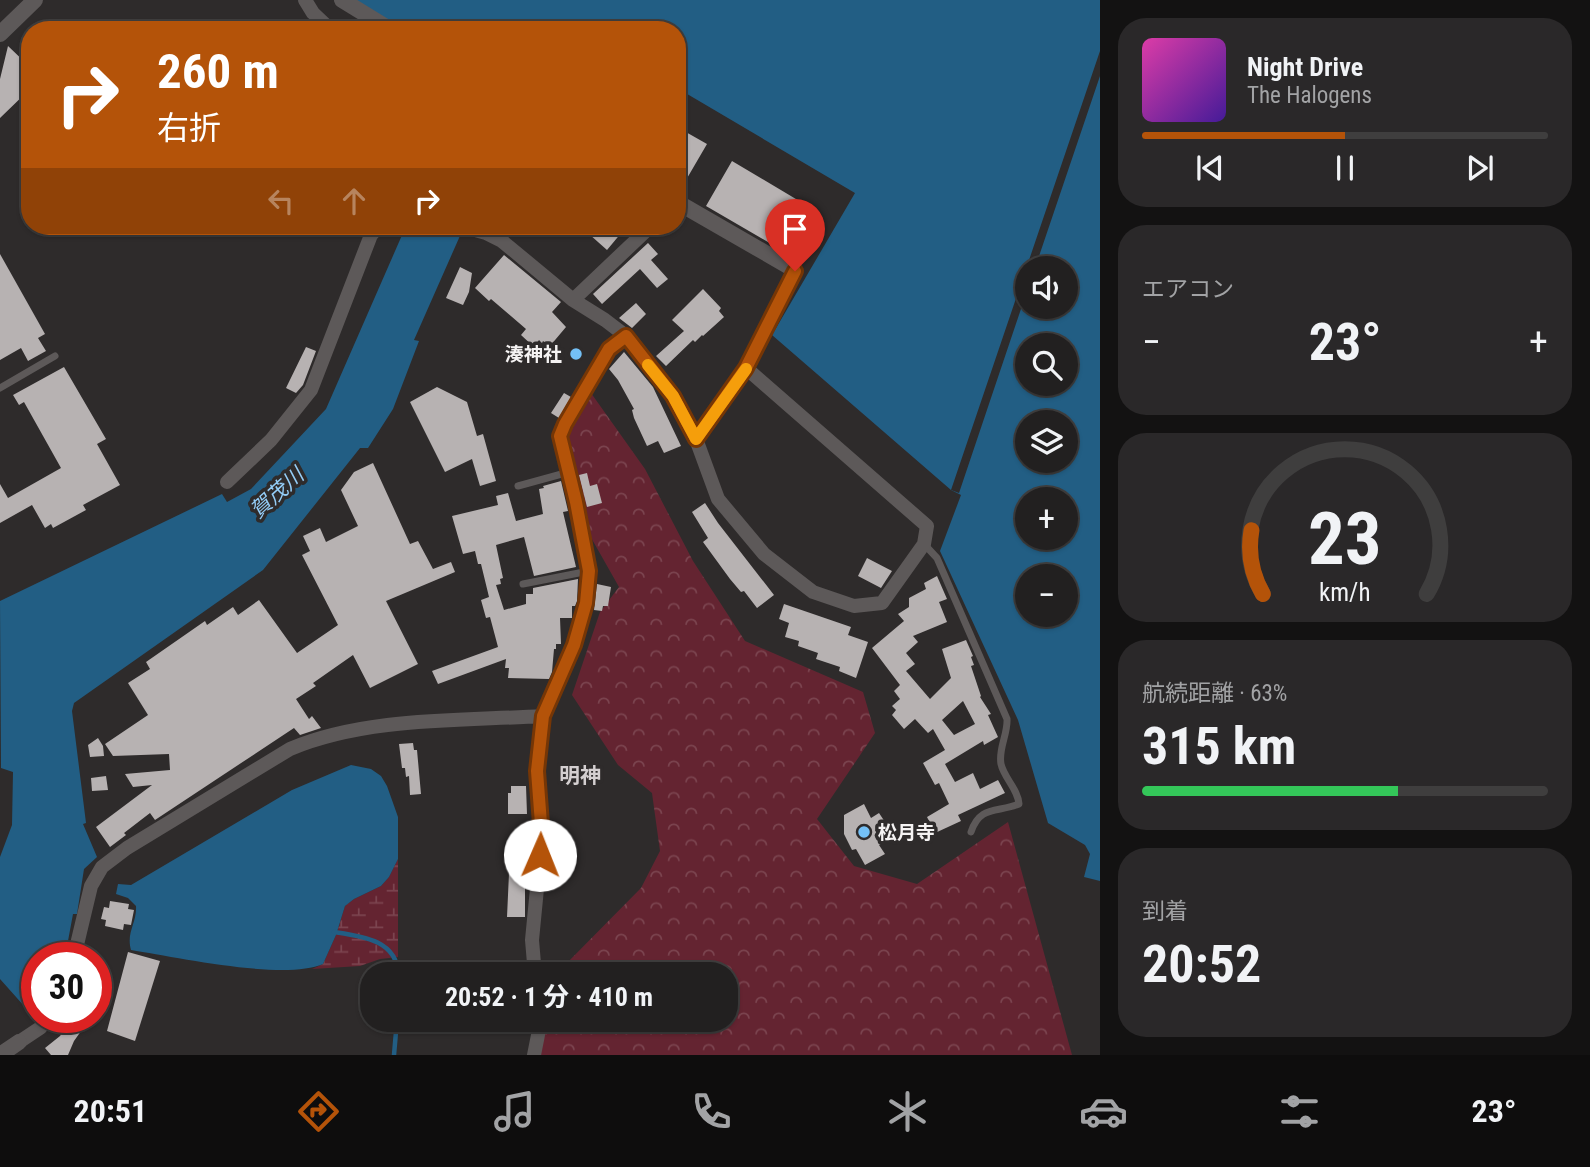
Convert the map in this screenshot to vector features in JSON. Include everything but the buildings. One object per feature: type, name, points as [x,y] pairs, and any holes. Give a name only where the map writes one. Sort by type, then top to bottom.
[{"type":"street","points":[[0,34],[34,0]]},
{"type":"street","points":[[305,0],[322,21]]},
{"type":"street","points":[[344,1],[376,21]]},
{"type":"street","points":[[686,207],[795,271],[746,368],[696,439]]},
{"type":"street","points":[[226,482],[271,440],[311,390],[371,235]]},
{"type":"street","points":[[490,235],[502,241],[573,300],[626,336],[673,396],[696,439],[718,499],[764,554],[813,592],[854,606],[881,603],[924,544],[927,526],[746,368]]},
{"type":"street","points":[[573,300],[642,235]]},
{"type":"street","points":[[534,962],[532,940],[542,837],[537,771],[543,716],[574,645],[586,603],[589,571],[560,436],[609,349],[626,336]]},
{"type":"street","points":[[78,942],[91,886],[102,867],[127,848],[290,749],[313,739],[363,728],[543,716]]},
{"type":"street","points":[[534,1055],[538,1032]]},
{"type":"street","points":[[0,1055],[32,1033]]},
{"type":"lane","points":[[0,388],[55,356]]},
{"type":"lane","points":[[517,486],[569,472]]},
{"type":"lane","points":[[924,544],[937,558],[1007,719],[1001,766],[1018,795],[1019,804],[985,812],[975,822],[971,832]]},
{"type":"lane","points":[[523,584],[589,571]]},
{"type":"green space","points":[[586,386],[645,469],[693,561],[745,641],[863,692],[875,733],[817,819],[854,866],[917,884],[1008,822],[1072,1055],[539,1055],[546,1032],[738,1032],[738,962],[568,962],[641,888],[660,851],[652,793],[618,765],[572,695],[600,612],[619,587],[589,534],[564,438]]},
{"type":"green space","points":[[398,859],[398,957],[360,962],[360,966],[312,969],[323,964],[345,906],[381,886]]},
{"type":"water","points":[[354,0],[1100,0],[1100,881],[1084,877],[1090,854],[1085,845],[1048,823],[1018,720],[940,551],[961,495],[951,490],[772,335],[855,193],[686,93],[686,21],[370,21]]},
{"type":"water","name":"賀茂川","points":[[402,235],[460,235],[414,340],[419,341],[393,409],[368,448],[360,448],[263,570],[74,703],[72,711],[86,823],[83,824],[97,857],[84,869],[77,914],[73,914],[68,942],[21,942],[21,1003],[0,979],[0,857],[12,825],[13,772],[1,768],[0,601],[222,494],[227,502],[251,489],[326,409]]},
{"type":"water","points":[[351,765],[371,769],[381,776],[387,786],[398,817],[398,859],[381,886],[345,906],[323,964],[305,969],[257,969],[131,950],[130,938],[136,906],[128,898],[116,894],[118,884],[131,885],[292,790]]},
{"type":"pier","points":[[1100,51],[1100,76],[1039,256],[1030,256]]},
{"type":"pier","points":[[1015,301],[1015,319],[1018,319],[959,493],[951,490]]},
{"type":"waterway","points":[[334,932],[376,942],[392,954],[396,962]]},
{"type":"waterway","points":[[394,1055],[396,1032]]},
{"type":"slow traffic","points":[[648,365],[673,396],[696,439],[746,369]]},
{"type":"place","name":"湊神社","points":[[576,354]]},
{"type":"place","name":"松月寺","points":[[864,832]]},
{"type":"district","name":"明神","points":[[580,776]]},
{"type":"route","points":[[540,855],[542,837],[537,771],[543,716],[574,645],[586,603],[589,571],[560,436],[565,424],[609,349],[626,336],[673,396],[696,439],[746,368],[795,271]]}]
